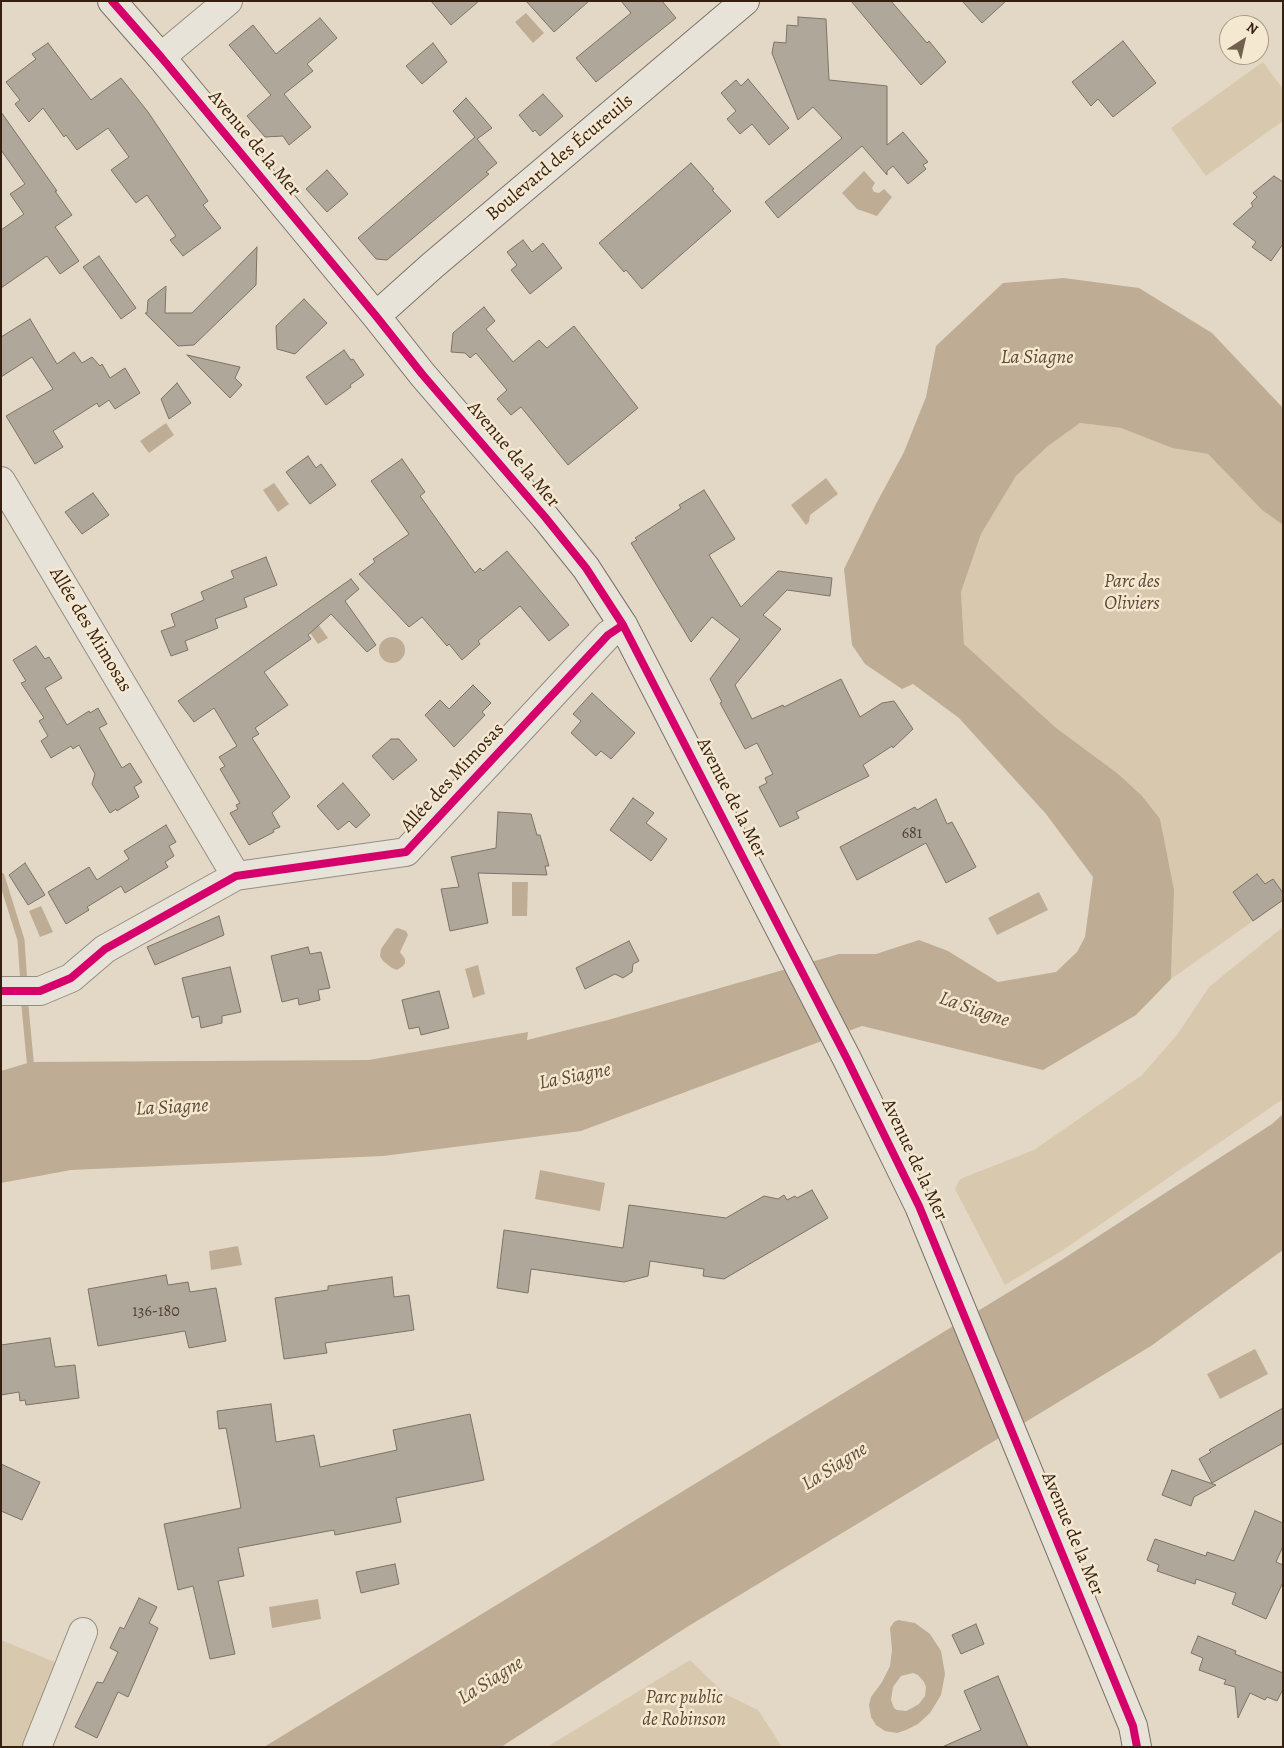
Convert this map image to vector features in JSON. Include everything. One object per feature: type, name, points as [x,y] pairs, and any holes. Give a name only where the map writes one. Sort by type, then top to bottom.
[{"type":"main road","name":"Avenue de la Mer","points":[[112,1],[161,57],[422,374],[586,568],[623,625],[847,1059],[919,1206],[1023,1456],[1135,1736],[1152,1747]]},
{"type":"main road","points":[[161,57],[228,1]]},
{"type":"main road","name":"Boulevard des Écureuils","points":[[376,316],[433,265],[745,1]]},
{"type":"main road","name":"Allée des Mimosas","points":[[1,482],[236,876],[406,852],[608,635],[623,625]]},
{"type":"main road","points":[[6,991],[40,991],[71,978],[105,949],[236,876]]},
{"type":"main road","points":[[37,1747],[83,1632]]},
{"type":"green space","points":[[1259,65],[1265,65],[1283,89],[1283,121],[1206,176],[1171,128]]},
{"type":"green space","name":"Parc des Oliviers","points":[[1080,423],[1121,428],[1172,448],[1208,454],[1262,510],[1283,525],[1283,900],[1171,979],[1173,937],[1117,773],[1055,727],[964,644],[961,592],[981,534],[1016,476],[1048,446]]},
{"type":"green space","points":[[1283,927],[1283,1099],[1063,1250],[1005,1285],[955,1189],[960,1179],[1034,1150],[1142,1075],[1177,1035],[1209,987]]},
{"type":"green space","points":[[1,1640],[62,1665],[26,1747],[1,1747]]},
{"type":"green space","name":"Parc public de Robinson","points":[[690,1660],[725,1694],[758,1710],[782,1747],[547,1747]]},
{"type":"water","points":[[526,13],[544,33],[533,43],[515,22]]},
{"type":"water","points":[[864,171],[875,183],[872,188],[874,192],[879,193],[884,189],[892,197],[877,216],[857,209],[842,193]]},
{"type":"water","name":"La Siagne","points":[[1064,278],[1139,288],[1212,333],[1283,408],[1283,525],[1262,510],[1208,454],[1172,448],[1121,428],[1080,423],[1048,446],[1016,476],[981,534],[961,592],[964,644],[1055,727],[1117,773],[1142,796],[1160,819],[1174,890],[1171,979],[1136,1015],[1043,1070],[862,1026],[581,1131],[383,1156],[71,1170],[1,1183],[1,1071],[31,1062],[369,1060],[528,1032],[527,1040],[608,1020],[839,954],[876,954],[919,940],[948,951],[998,982],[1056,972],[1077,952],[1085,937],[1093,877],[1046,814],[959,718],[913,684],[902,689],[865,664],[852,645],[844,569],[904,452],[926,397],[936,346],[1003,283]]},
{"type":"water","points":[[166,423],[174,435],[149,453],[140,441]]},
{"type":"water","points":[[826,478],[838,494],[810,515],[809,522],[806,525],[791,505]]},
{"type":"water","points":[[274,483],[289,504],[278,512],[263,490]]},
{"type":"water","points":[[308,610],[328,638],[318,644],[299,617]]},
{"type":"water","points":[[392,637],[402,640],[405,650],[402,660],[392,663],[382,660],[379,650],[382,640]]},
{"type":"water","points":[[512,882],[528,882],[527,916],[512,916]]},
{"type":"water","points":[[1039,892],[1048,910],[997,935],[988,918]]},
{"type":"water","points":[[41,906],[53,932],[40,937],[29,911]]},
{"type":"water","points":[[398,928],[406,931],[408,935],[400,952],[405,959],[405,963],[397,970],[383,961],[380,956],[381,949],[395,929]]},
{"type":"water","points":[[478,965],[485,994],[473,998],[465,969]]},
{"type":"water","points":[[1283,1114],[1283,1250],[1151,1346],[687,1627],[501,1747],[264,1747],[1063,1259],[1272,1124]]},
{"type":"water","points":[[540,1170],[605,1183],[600,1211],[535,1199]]},
{"type":"water","points":[[238,1246],[242,1265],[211,1270],[209,1251]]},
{"type":"water","points":[[1255,1349],[1268,1374],[1220,1399],[1207,1374]]},
{"type":"water","points":[[318,1599],[321,1619],[272,1628],[269,1607]]},
{"type":"water","points":[[898,1620],[915,1623],[930,1634],[941,1651],[945,1674],[941,1695],[930,1713],[918,1724],[897,1733],[885,1731],[876,1725],[871,1717],[869,1705],[871,1697],[882,1682],[890,1666],[892,1650],[890,1628]],"holes":[[[913,1673],[918,1675],[926,1687],[925,1696],[919,1704],[912,1708],[906,1711],[897,1710],[894,1708],[891,1700],[893,1687],[901,1676]]]},
{"type":"building","points":[[431,1],[479,1],[451,25]]},
{"type":"building","points":[[526,1],[589,1],[554,32]]},
{"type":"building","points":[[621,1],[662,1],[676,18],[596,82],[576,58],[631,13]]},
{"type":"building","points":[[851,1],[891,1],[946,62],[921,85]]},
{"type":"building","points":[[962,1],[1006,1],[982,23]]},
{"type":"building","points":[[798,17],[826,19],[829,80],[887,86],[887,145],[903,132],[928,162],[923,165],[926,169],[908,184],[893,166],[887,171],[887,175],[862,146],[778,218],[765,202],[842,138],[813,107],[798,120],[772,53],[774,42],[786,43],[787,25],[798,26]]},
{"type":"building","points":[[320,18],[337,38],[307,64],[313,71],[284,94],[311,127],[289,145],[283,136],[265,137],[247,116],[271,95],[229,45],[253,25],[276,54]]},
{"type":"building","points":[[1123,41],[1156,83],[1113,117],[1098,99],[1091,106],[1072,82]]},
{"type":"building","points":[[48,43],[91,100],[121,78],[148,112],[208,201],[203,205],[221,228],[183,256],[170,240],[176,236],[147,195],[136,203],[111,170],[129,157],[108,128],[77,150],[66,135],[64,137],[43,108],[29,122],[15,104],[20,100],[6,82],[36,59],[32,54]]},
{"type":"building","points":[[433,43],[447,62],[422,84],[406,66]]},
{"type":"building","points":[[748,79],[789,128],[769,145],[752,124],[740,134],[727,119],[736,111],[721,93],[736,80],[741,86]]},
{"type":"building","points":[[543,94],[563,116],[540,136],[535,130],[533,132],[519,115]]},
{"type":"building","points":[[466,98],[492,128],[477,139],[497,163],[486,172],[489,174],[387,260],[376,259],[358,238],[475,137],[453,111]]},
{"type":"building","points":[[1,112],[72,215],[55,227],[79,261],[60,274],[47,256],[1,288],[1,230],[24,214],[10,194],[25,184],[1,150]]},
{"type":"building","points":[[691,163],[731,211],[642,289],[626,270],[624,272],[599,243]]},
{"type":"building","points":[[327,170],[348,194],[327,212],[306,189]]},
{"type":"building","points":[[1274,176],[1283,182],[1283,244],[1271,261],[1252,247],[1256,242],[1233,224],[1253,206],[1251,203],[1257,197],[1253,193]]},
{"type":"building","points":[[523,240],[532,252],[543,243],[562,268],[530,294],[511,270],[517,265],[507,252]]},
{"type":"building","points":[[257,247],[256,285],[194,345],[178,346],[145,313],[147,313],[148,300],[166,286],[165,313],[192,313]]},
{"type":"building","points":[[99,256],[136,308],[121,319],[83,267]]},
{"type":"building","points":[[304,299],[327,323],[295,354],[277,349],[276,326]]},
{"type":"building","points":[[484,307],[495,321],[486,329],[513,362],[539,340],[547,348],[574,326],[638,408],[568,465],[521,407],[511,415],[497,399],[507,390],[476,353],[470,358],[465,353],[451,352],[453,333]]},
{"type":"building","points":[[30,319],[57,364],[74,352],[82,363],[92,357],[100,366],[102,364],[110,378],[125,368],[140,393],[115,409],[109,400],[99,407],[97,403],[53,431],[63,447],[35,464],[6,416],[53,389],[32,357],[1,377],[1,337]]},
{"type":"building","points":[[344,350],[364,375],[326,405],[306,377]]},
{"type":"building","points":[[187,355],[240,367],[235,378],[242,385],[230,398]]},
{"type":"building","points":[[177,383],[191,403],[169,419],[161,399]]},
{"type":"building","points":[[308,456],[316,468],[321,464],[336,485],[310,504],[286,472]]},
{"type":"building","points":[[402,459],[425,492],[420,496],[475,573],[480,568],[483,571],[507,551],[569,625],[549,641],[520,606],[478,641],[480,644],[462,660],[422,617],[409,627],[359,574],[375,562],[373,559],[409,534],[371,481]]},
{"type":"building","points":[[704,490],[735,539],[709,555],[741,607],[778,571],[832,578],[830,596],[787,590],[763,615],[781,629],[735,685],[752,719],[783,705],[784,707],[841,679],[860,717],[882,703],[894,701],[913,729],[893,748],[892,746],[863,765],[869,776],[796,812],[799,818],[780,827],[759,787],[767,783],[765,778],[773,774],[757,743],[745,749],[720,703],[722,702],[710,679],[740,639],[712,617],[691,642],[631,543],[637,540],[635,538],[681,508],[679,505]]},
{"type":"building","points":[[93,493],[109,515],[82,534],[65,512]]},
{"type":"building","points":[[266,557],[277,585],[244,598],[247,607],[215,619],[218,628],[185,641],[188,650],[171,656],[161,631],[175,626],[171,614],[204,600],[201,592],[234,578],[231,571]]},
{"type":"building","points":[[351,579],[359,589],[345,601],[376,645],[367,652],[331,614],[308,635],[311,639],[264,672],[288,705],[255,728],[259,734],[252,738],[290,797],[272,813],[280,827],[249,845],[230,813],[238,809],[236,805],[240,803],[220,769],[225,766],[219,757],[237,746],[214,708],[194,722],[178,701]]},
{"type":"building","points":[[36,646],[45,659],[49,657],[62,678],[45,688],[67,725],[89,711],[90,713],[98,708],[107,724],[99,728],[122,768],[130,763],[142,782],[134,787],[139,797],[117,811],[116,809],[110,813],[92,784],[95,774],[79,745],[73,749],[71,746],[51,758],[41,741],[48,736],[39,721],[44,718],[21,683],[26,681],[13,660]]},
{"type":"building","points":[[473,685],[491,703],[482,712],[485,715],[454,747],[425,715],[440,700],[449,709]]},
{"type":"building","points":[[592,693],[635,733],[611,759],[601,751],[596,756],[571,733],[581,721],[573,714]]},
{"type":"building","points":[[391,739],[399,739],[417,760],[393,780],[372,756]]},
{"type":"building","points":[[343,783],[370,815],[356,828],[349,821],[338,830],[317,806]]},
{"type":"building","points":[[633,798],[654,813],[646,823],[667,839],[651,861],[610,830]]},
{"type":"building","points":[[936,799],[947,824],[952,822],[976,867],[946,883],[926,843],[857,880],[840,847],[915,807],[917,810]]},
{"type":"building","points":[[498,812],[531,814],[537,835],[540,835],[549,866],[545,866],[547,875],[478,873],[488,923],[450,931],[441,889],[459,887],[451,857],[496,848]]},
{"type":"building","points":[[166,825],[176,842],[169,846],[174,856],[165,862],[168,867],[125,893],[121,886],[87,907],[89,910],[66,924],[48,892],[89,867],[97,880],[129,859],[124,851]]},
{"type":"building","points":[[25,863],[45,895],[28,905],[9,875]]},
{"type":"building","points":[[1257,874],[1265,884],[1273,879],[1283,893],[1283,900],[1253,921],[1233,892]]},
{"type":"building","points":[[219,916],[224,935],[155,965],[147,947]]},
{"type":"building","points":[[629,941],[639,961],[633,964],[632,972],[623,978],[615,974],[585,989],[576,968]]},
{"type":"building","points":[[308,947],[310,954],[321,952],[330,988],[318,990],[320,1000],[299,1005],[298,998],[282,1002],[271,956]]},
{"type":"building","points":[[230,967],[241,1012],[222,1016],[222,1023],[201,1028],[199,1016],[192,1018],[182,978]]},
{"type":"building","points":[[439,991],[449,1028],[421,1035],[419,1027],[409,1029],[402,1000]]},
{"type":"building","points":[[812,1190],[828,1218],[724,1279],[703,1276],[704,1269],[650,1261],[648,1276],[624,1282],[531,1269],[528,1293],[497,1288],[504,1230],[623,1248],[629,1205],[726,1218],[764,1196],[778,1199],[784,1195],[787,1200],[795,1196],[797,1198]]},
{"type":"building","points":[[166,1275],[168,1285],[188,1282],[190,1292],[216,1288],[226,1341],[189,1348],[185,1331],[98,1346],[88,1289]]},
{"type":"building","points":[[392,1277],[394,1297],[409,1295],[414,1330],[325,1343],[327,1353],[284,1359],[275,1298],[328,1290],[328,1286]]},
{"type":"building","points":[[50,1338],[55,1367],[75,1365],[79,1398],[26,1405],[25,1400],[20,1401],[19,1392],[1,1395],[1,1345]]},
{"type":"building","points":[[271,1404],[276,1442],[314,1435],[320,1467],[397,1450],[393,1430],[470,1414],[484,1480],[396,1498],[401,1522],[335,1535],[334,1530],[238,1548],[244,1576],[218,1581],[235,1654],[210,1659],[193,1586],[178,1590],[164,1524],[241,1508],[226,1428],[219,1429],[217,1411]]},
{"type":"building","points":[[1283,1408],[1283,1443],[1212,1483],[1199,1459],[1211,1452],[1209,1450]]},
{"type":"building","points":[[1,1464],[40,1482],[22,1520],[1,1511]]},
{"type":"building","points":[[1172,1470],[1216,1485],[1194,1497],[1191,1506],[1162,1495]]},
{"type":"building","points":[[1255,1511],[1283,1523],[1283,1546],[1276,1562],[1283,1565],[1283,1582],[1266,1619],[1232,1604],[1236,1593],[1196,1579],[1195,1584],[1157,1571],[1159,1565],[1147,1560],[1155,1539],[1206,1556],[1207,1552],[1234,1561]]},
{"type":"building","points":[[395,1564],[399,1584],[361,1593],[356,1572]]},
{"type":"building","points":[[139,1598],[157,1607],[149,1623],[158,1628],[128,1697],[118,1692],[97,1738],[75,1727],[97,1682],[103,1683],[118,1652],[110,1648],[120,1627],[124,1629]]},
{"type":"building","points":[[976,1624],[984,1644],[961,1654],[952,1635]]},
{"type":"building","points":[[1198,1636],[1236,1651],[1235,1654],[1283,1673],[1283,1689],[1277,1701],[1267,1697],[1265,1700],[1250,1693],[1238,1718],[1235,1687],[1224,1684],[1226,1680],[1199,1670],[1203,1658],[1191,1653]]},
{"type":"building","points":[[998,1676],[1028,1747],[942,1747],[981,1730],[964,1691]]},
{"type":"waterway","points":[[1,876],[21,940],[24,985]]},
{"type":"waterway","points":[[24,996],[31,1070]]},
{"type":"cycle path","points":[[112,1],[161,57],[422,374],[545,517],[586,568],[623,625],[847,1059],[919,1206],[1133,1726],[1137,1747]]},
{"type":"cycle path","points":[[1,991],[40,991],[71,978],[105,949],[236,876],[406,852],[608,635],[623,625]]}]
